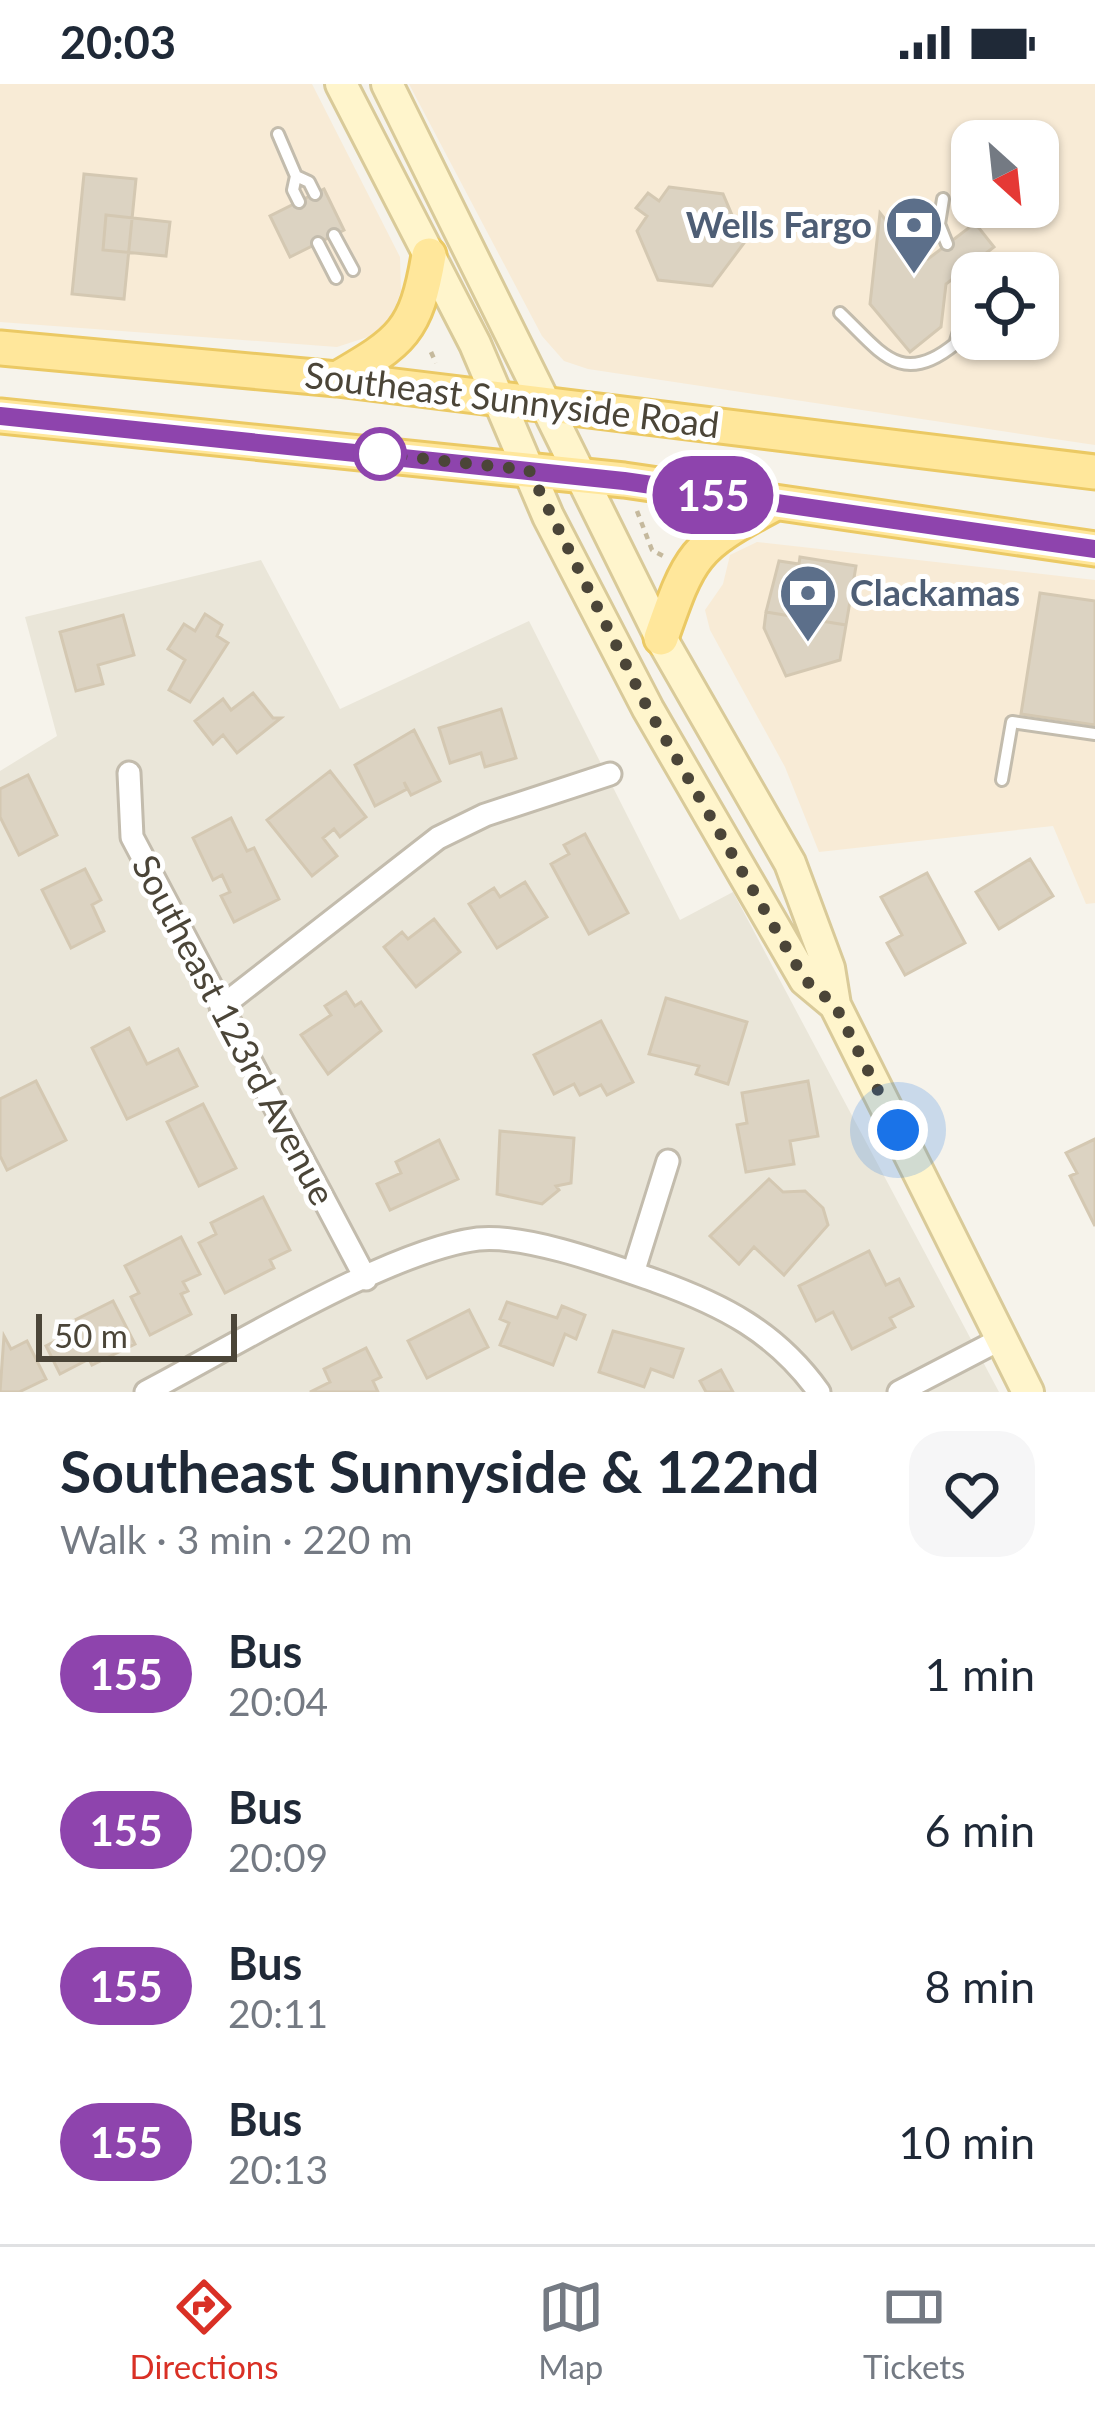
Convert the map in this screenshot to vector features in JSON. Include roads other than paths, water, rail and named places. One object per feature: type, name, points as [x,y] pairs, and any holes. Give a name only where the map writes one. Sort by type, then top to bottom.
[{"type":"main road","points":[[341,84],[648,709],[805,980],[835,1005]]},
{"type":"main road","points":[[387,84],[661,638],[790,863],[830,968],[835,1005],[1028,1392]]},
{"type":"main road","points":[[337,379],[391,348],[408,332],[421,302],[429,255]]},
{"type":"main road","name":"Southeast Sunnyside Road","points":[[0,348],[337,379],[1095,472]]},
{"type":"main road","name":"Southeast Sunnyside Road","points":[[0,416],[579,476],[1095,549]]},
{"type":"main road","points":[[661,638],[685,568],[696,554],[722,531],[772,505]]},
{"type":"street","name":"Southeast 123rd Avenue","points":[[129,773],[133,837],[366,1279]]},
{"type":"street","points":[[221,1007],[438,838],[485,815],[610,774]]},
{"type":"street","points":[[633,1273],[668,1162]]},
{"type":"street","points":[[146,1392],[427,1251],[482,1239],[529,1245],[710,1300],[764,1330],[819,1392]]},
{"type":"street","points":[[899,1392],[1001,1340]]},
{"type":"lane","points":[[278,134],[296,176],[293,190],[299,202]]},
{"type":"lane","points":[[296,176],[309,182],[314,194]]},
{"type":"lane","points":[[943,200],[939,224],[947,244]]},
{"type":"lane","points":[[334,235],[352,270]]},
{"type":"lane","points":[[318,243],[336,278]]},
{"type":"lane","points":[[841,313],[902,366],[919,367],[951,347]]},
{"type":"lane","points":[[1002,780],[1012,722],[1095,734]]},
{"type":"place","name":"Wells Fargo","points":[[914,276]]},
{"type":"place","name":"Clackamas","points":[[808,644]]}]
